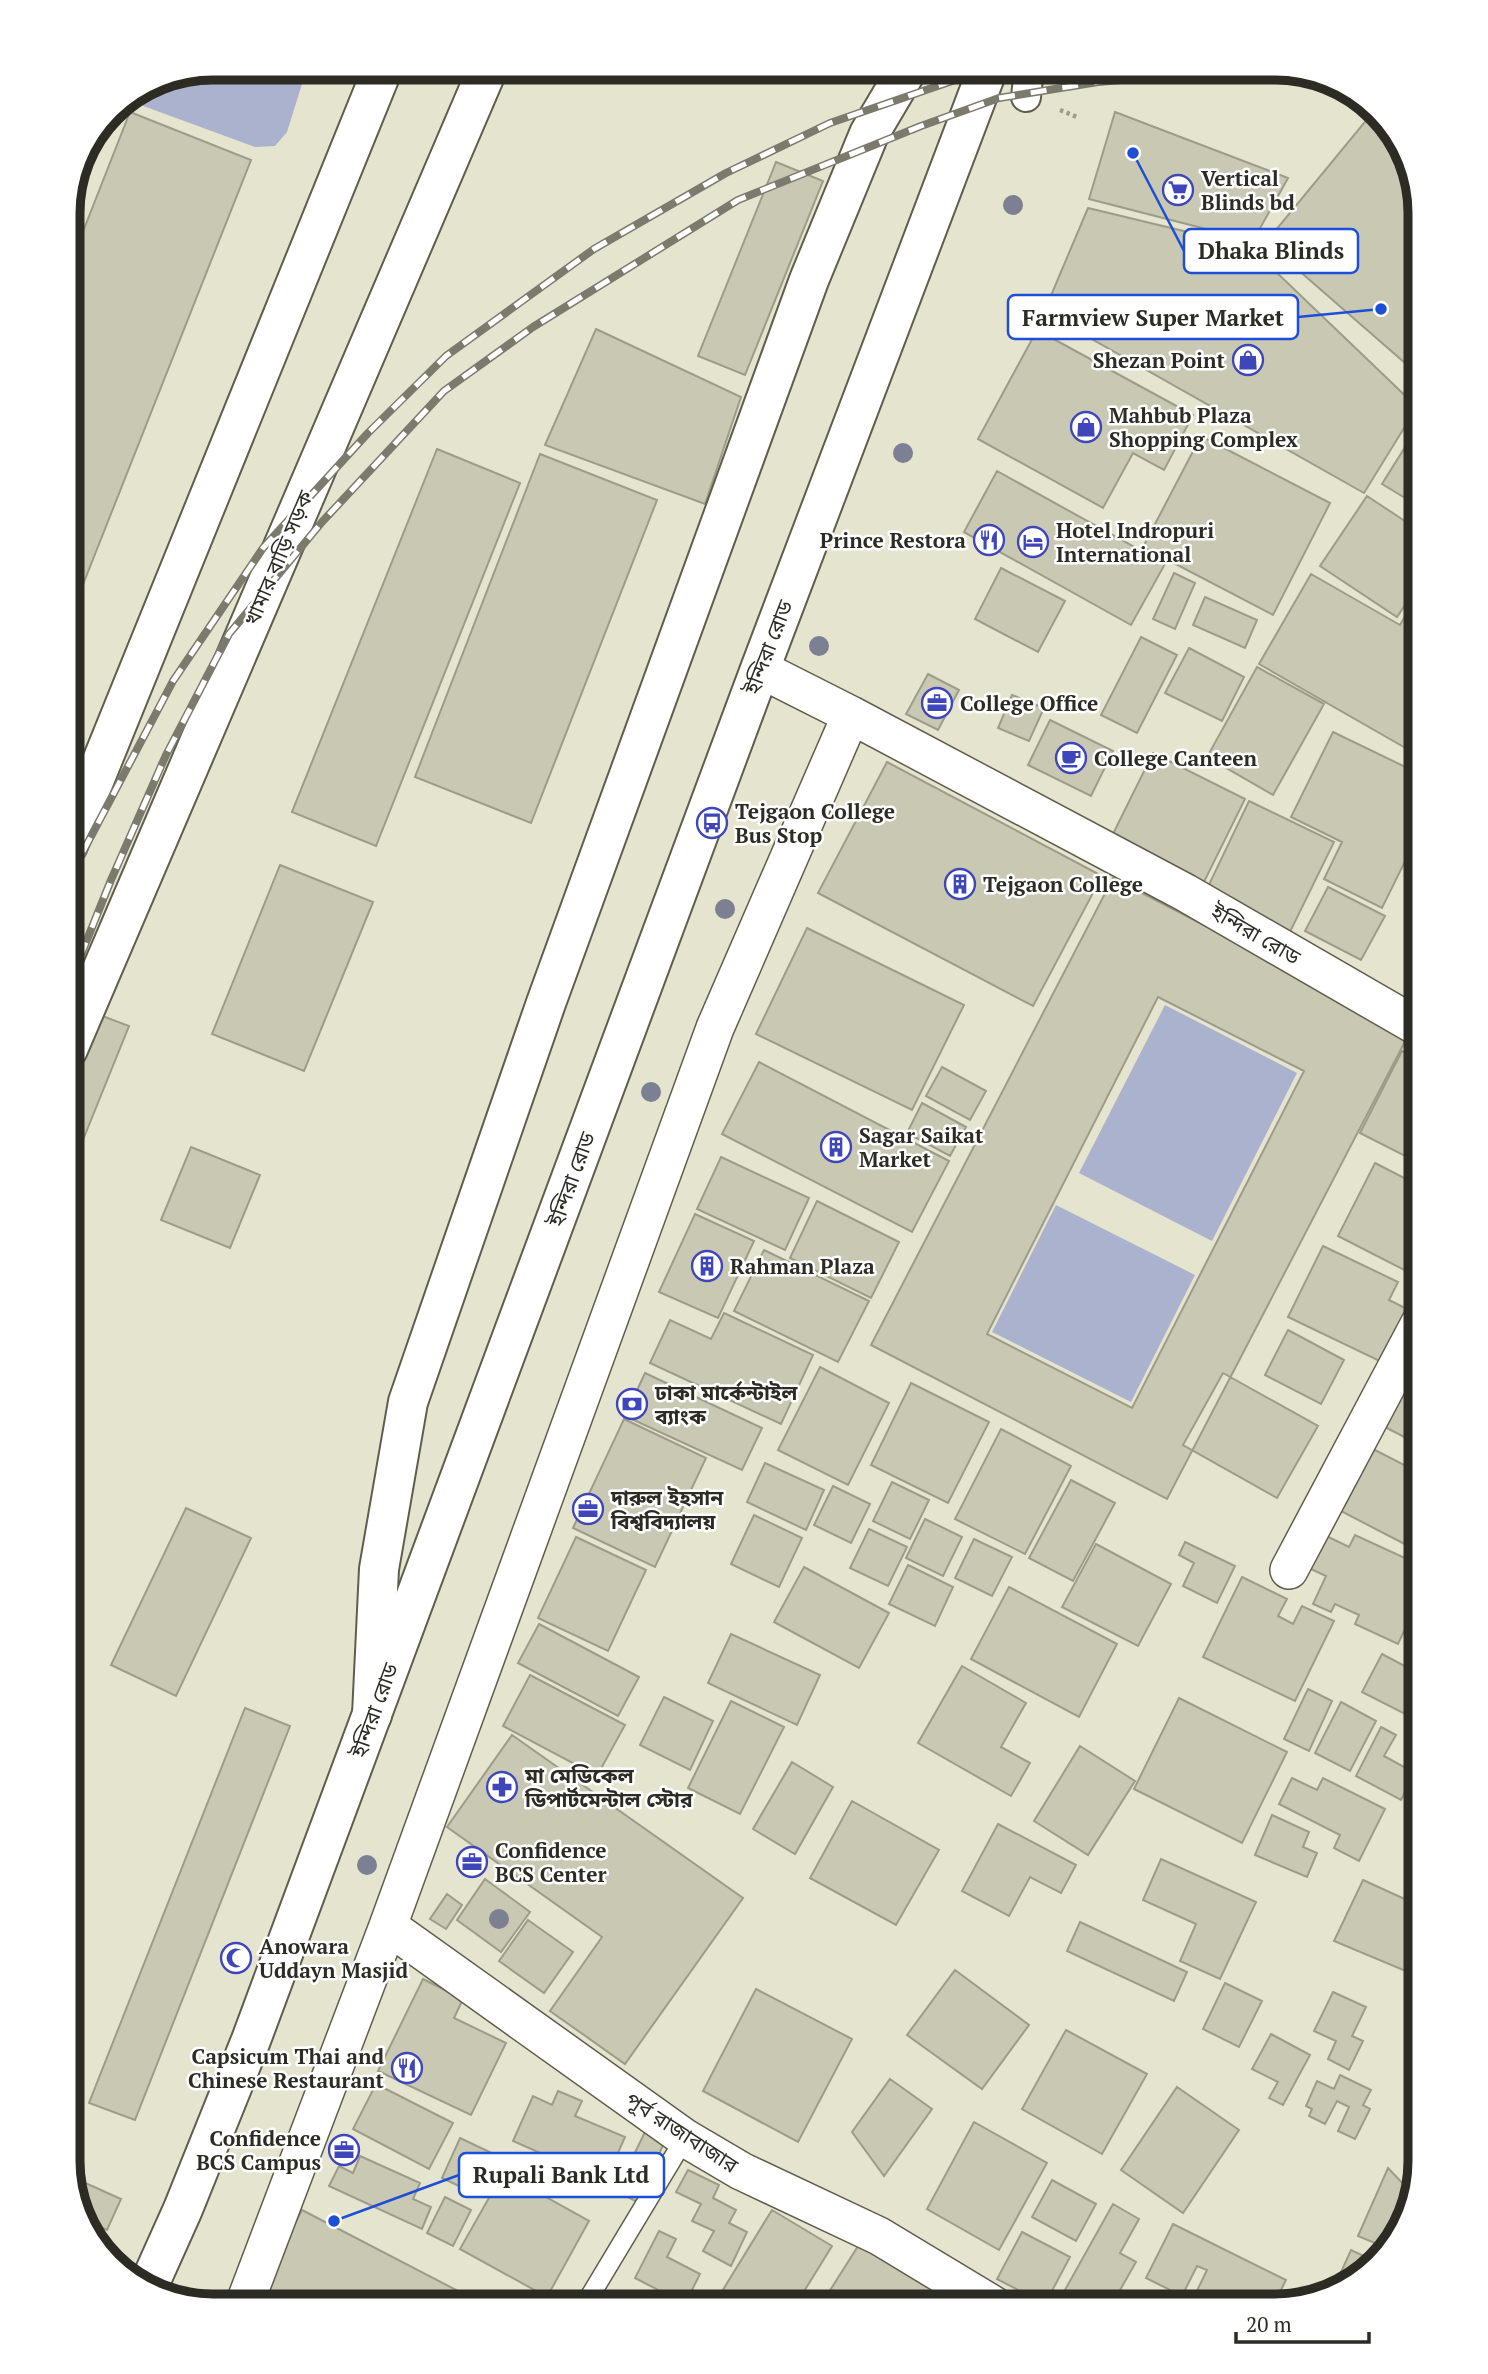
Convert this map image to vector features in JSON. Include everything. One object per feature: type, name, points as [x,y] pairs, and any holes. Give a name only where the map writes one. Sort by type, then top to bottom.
[{"type":"highway","points":[[81,814],[378,80]]},
{"type":"highway","name":"খামার বাড়ি সড়ক","points":[[81,1020],[483,80]]},
{"type":"highway","points":[[372,1715],[379,1569],[408,1402],[546,1003],[838,204],[869,134],[901,81]]},
{"type":"highway","name":"ইন্দিরা রোড","points":[[152,2278],[183,2209],[251,2040],[760,668],[983,81]]},
{"type":"street","points":[[1026,97],[1028,81]]},
{"type":"street","name":"ইন্দিরা রোড","points":[[760,668],[1185,892],[1277,955],[1408,1022]]},
{"type":"street","points":[[249,2293],[388,1926],[715,1028],[850,715]]},
{"type":"street","points":[[1289,1570],[1408,1346]]},
{"type":"street","name":"পূর্ব রাজাবাজার","points":[[388,1926],[685,2138],[741,2171],[880,2236],[975,2294]]},
{"type":"lane","points":[[592,2293],[685,2138]]},
{"type":"shaded area","points":[[303,80],[287,132],[275,146],[255,147],[138,104],[155,94],[196,82]]},
{"type":"shaded area","points":[[1165,1005],[1297,1073],[1212,1241],[1079,1173]]},
{"type":"shaded area","points":[[1056,1205],[1195,1275],[1131,1402],[992,1332]]},
{"type":"building","points":[[130,112],[251,160],[82,587],[81,587],[81,237]]},
{"type":"building","points":[[1115,112],[1288,178],[1253,241],[1089,199]]},
{"type":"building","points":[[1368,119],[1385,139],[1394,155],[1405,187],[1408,213],[1408,366],[1266,242]]},
{"type":"building","points":[[776,162],[823,181],[745,375],[698,356]]},
{"type":"building","name":"Shezan Point","points":[[1088,208],[1250,247],[1408,398],[1408,422],[1364,493],[1044,312]]},
{"type":"building","points":[[596,329],[741,397],[705,504],[545,445]]},
{"type":"building","name":"Mahbub Plaza Shopping Complex","points":[[1037,330],[1193,415],[1164,470],[1133,453],[1103,508],[978,439]]},
{"type":"building","points":[[1201,436],[1330,503],[1273,615],[1143,547]]},
{"type":"building","points":[[1408,442],[1408,500],[1382,484]]},
{"type":"building","points":[[437,449],[520,483],[376,846],[292,812]]},
{"type":"building","points":[[540,454],[657,500],[531,823],[415,777]]},
{"type":"building","points":[[997,471],[1165,564],[1131,625],[964,532]]},
{"type":"building","points":[[1367,496],[1408,523],[1408,600],[1397,617],[1320,566]]},
{"type":"building","points":[[1001,568],[1065,601],[1038,652],[975,619]]},
{"type":"building","points":[[1174,573],[1195,583],[1175,629],[1153,619]]},
{"type":"building","points":[[1311,574],[1400,625],[1408,611],[1408,749],[1259,664]]},
{"type":"building","points":[[1205,597],[1257,620],[1245,648],[1193,625]]},
{"type":"building","points":[[1141,637],[1177,655],[1137,733],[1101,715]]},
{"type":"building","points":[[1189,648],[1244,677],[1222,721],[1165,693]]},
{"type":"building","points":[[1257,667],[1324,704],[1273,795],[1207,757]]},
{"type":"building","points":[[928,674],[959,690],[938,730],[906,714]]},
{"type":"building","points":[[1012,695],[1044,708],[1029,741],[998,728]]},
{"type":"building","name":"College Canteen","points":[[1050,720],[1113,751],[1091,796],[1028,765]]},
{"type":"building","points":[[1333,732],[1408,768],[1408,855],[1382,908],[1324,879],[1342,842],[1291,817]]},
{"type":"building","points":[[1153,753],[1245,799],[1201,888],[1109,842]]},
{"type":"building","name":"Tejgaon College","points":[[887,762],[1102,876],[1033,1006],[818,893]]},
{"type":"building","points":[[1249,801],[1334,842],[1288,936],[1204,895]]},
{"type":"building","points":[[280,865],[373,902],[304,1071],[212,1034]]},
{"type":"building","points":[[1113,878],[1408,1031],[1408,1036],[1167,1499],[871,1345]],"holes":[[[1158,997],[1304,1071],[1132,1408],[987,1334]]]},
{"type":"building","points":[[1328,887],[1385,916],[1361,960],[1305,931]]},
{"type":"building","points":[[807,928],[964,1005],[912,1110],[756,1034]]},
{"type":"building","points":[[81,1008],[129,1026],[81,1146]]},
{"type":"building","points":[[1402,1051],[1408,1054],[1408,1157],[1360,1133]]},
{"type":"building","name":"Sagar Saikat Market","points":[[759,1062],[949,1161],[912,1232],[722,1134]]},
{"type":"building","points":[[942,1067],[986,1091],[970,1120],[926,1096]]},
{"type":"building","points":[[922,1103],[966,1127],[950,1156],[907,1133]]},
{"type":"building","points":[[191,1147],[260,1175],[230,1248],[161,1220]]},
{"type":"building","points":[[721,1157],[809,1198],[785,1250],[697,1209]]},
{"type":"building","points":[[1375,1163],[1408,1180],[1408,1272],[1338,1236]]},
{"type":"building","points":[[817,1201],[899,1242],[871,1298],[790,1258]]},
{"type":"building","name":"Rahman Plaza","points":[[695,1214],[754,1241],[718,1318],[659,1292]]},
{"type":"building","points":[[1323,1246],[1398,1282],[1389,1300],[1408,1310],[1408,1333],[1392,1367],[1288,1317]]},
{"type":"building","points":[[764,1250],[869,1301],[838,1362],[734,1311]]},
{"type":"building","points":[[724,1313],[813,1355],[781,1424],[650,1363],[670,1320],[711,1339]]},
{"type":"building","points":[[1288,1330],[1344,1360],[1321,1404],[1265,1375]]},
{"type":"building","points":[[1406,1366],[1408,1367],[1408,1439],[1377,1423]]},
{"type":"building","points":[[820,1367],[889,1403],[848,1485],[778,1450]]},
{"type":"building","points":[[645,1373],[762,1428],[742,1470],[625,1416]]},
{"type":"building","points":[[1223,1373],[1318,1426],[1277,1498],[1183,1445]]},
{"type":"building","points":[[911,1383],[989,1422],[948,1503],[871,1465]]},
{"type":"building","points":[[624,1419],[706,1458],[655,1567],[573,1528]]},
{"type":"building","points":[[1001,1429],[1071,1466],[1025,1554],[955,1519]]},
{"type":"building","points":[[1371,1448],[1408,1467],[1408,1546],[1339,1510]]},
{"type":"building","points":[[765,1463],[824,1490],[806,1530],[747,1502]]},
{"type":"building","points":[[1071,1480],[1115,1503],[1073,1581],[1029,1558]]},
{"type":"building","points":[[892,1482],[929,1500],[910,1539],[873,1521]]},
{"type":"building","points":[[833,1486],[870,1504],[851,1543],[814,1525]]},
{"type":"building","points":[[186,1508],[251,1538],[176,1696],[111,1665]]},
{"type":"building","points":[[754,1515],[802,1538],[779,1587],[731,1564]]},
{"type":"building","points":[[925,1519],[962,1537],[943,1576],[906,1558]]},
{"type":"building","points":[[869,1529],[907,1547],[888,1586],[850,1568]]},
{"type":"building","points":[[1314,1530],[1349,1547],[1355,1535],[1408,1559],[1408,1623],[1398,1644],[1355,1624],[1359,1615],[1335,1604],[1331,1612],[1313,1604],[1326,1576],[1298,1563]]},
{"type":"building","points":[[576,1537],[646,1570],[608,1651],[538,1618]]},
{"type":"building","points":[[974,1539],[1012,1557],[992,1596],[955,1578]]},
{"type":"building","points":[[1185,1542],[1235,1566],[1217,1603],[1183,1586],[1194,1563],[1179,1555]]},
{"type":"building","points":[[1096,1544],[1171,1584],[1138,1646],[1062,1607]]},
{"type":"building","points":[[908,1565],[953,1587],[935,1626],[889,1604]]},
{"type":"building","points":[[804,1567],[889,1613],[859,1668],[774,1622]]},
{"type":"building","points":[[1242,1577],[1287,1599],[1278,1616],[1293,1624],[1302,1606],[1334,1621],[1295,1701],[1203,1657]]},
{"type":"building","points":[[1009,1587],[1117,1644],[1079,1717],[971,1659]]},
{"type":"building","points":[[539,1624],[639,1677],[618,1716],[518,1663]]},
{"type":"building","points":[[731,1634],[820,1675],[797,1725],[708,1683]]},
{"type":"building","points":[[1382,1654],[1408,1668],[1407,1715],[1362,1692]]},
{"type":"building","points":[[962,1666],[1026,1703],[1001,1747],[1030,1763],[1011,1796],[918,1743]]},
{"type":"building","points":[[530,1675],[625,1725],[597,1776],[503,1726]]},
{"type":"building","points":[[1308,1689],[1332,1701],[1309,1751],[1284,1739]]},
{"type":"building","points":[[664,1697],[713,1721],[690,1770],[640,1745]]},
{"type":"building","points":[[1179,1698],[1287,1752],[1242,1843],[1134,1789]]},
{"type":"building","points":[[731,1701],[784,1727],[740,1814],[688,1788]]},
{"type":"building","points":[[1341,1702],[1376,1721],[1350,1771],[1315,1753]]},
{"type":"building","points":[[245,1708],[290,1726],[135,2120],[89,2103]]},
{"type":"building","points":[[1381,1727],[1396,1735],[1384,1756],[1404,1767],[1408,1759],[1408,1786],[1401,1800],[1356,1776]]},
{"type":"building","points":[[512,1735],[743,1898],[625,2064],[550,2011],[602,1937],[447,1827]]},
{"type":"building","points":[[1080,1746],[1135,1781],[1088,1855],[1034,1821]]},
{"type":"building","points":[[792,1762],[833,1787],[795,1854],[753,1829]]},
{"type":"building","points":[[1292,1778],[1317,1790],[1323,1778],[1385,1809],[1359,1861],[1334,1848],[1340,1835],[1279,1804]]},
{"type":"building","points":[[852,1801],[939,1850],[896,1925],[810,1878]]},
{"type":"building","points":[[1272,1815],[1309,1832],[1303,1847],[1317,1853],[1307,1877],[1255,1855]]},
{"type":"building","points":[[998,1824],[1076,1865],[1061,1893],[1030,1877],[1009,1916],[962,1891]]},
{"type":"building","points":[[1161,1859],[1256,1902],[1220,1979],[1180,1961],[1196,1924],[1143,1900]]},
{"type":"building","points":[[485,1879],[530,1912],[501,1952],[457,1920]]},
{"type":"building","points":[[1363,1880],[1408,1901],[1408,1972],[1334,1941]]},
{"type":"building","points":[[447,1894],[462,1905],[446,1929],[430,1919]]},
{"type":"building","points":[[528,1920],[573,1952],[544,1993],[499,1961]]},
{"type":"building","points":[[1080,1922],[1187,1972],[1174,2001],[1067,1951]]},
{"type":"building","points":[[955,1970],[1029,2025],[982,2089],[907,2035]]},
{"type":"building","points":[[423,1979],[463,1999],[454,2018],[506,2043],[471,2115],[378,2071]]},
{"type":"building","points":[[1225,1983],[1262,2001],[1239,2047],[1203,2029]]},
{"type":"building","points":[[756,1989],[852,2039],[798,2142],[703,2091]]},
{"type":"building","points":[[1333,1992],[1366,2007],[1352,2036],[1363,2041],[1349,2070],[1328,2059],[1336,2041],[1314,2031]]},
{"type":"building","points":[[1066,2030],[1147,2074],[1102,2154],[1022,2109]]},
{"type":"building","points":[[1271,2034],[1310,2055],[1283,2105],[1269,2098],[1278,2082],[1252,2069]]},
{"type":"building","points":[[1340,2075],[1371,2090],[1363,2105],[1370,2109],[1355,2139],[1338,2131],[1349,2107],[1337,2101],[1325,2124],[1309,2116],[1312,2109],[1306,2106],[1317,2081],[1334,2089]]},
{"type":"building","points":[[890,2079],[932,2109],[884,2176],[852,2132]]},
{"type":"building","points":[[376,2084],[453,2123],[429,2169],[353,2129]]},
{"type":"building","points":[[1177,2087],[1239,2130],[1183,2213],[1121,2170]]},
{"type":"building","points":[[558,2091],[582,2101],[575,2116],[625,2137],[605,2182],[513,2141],[533,2096],[552,2105]]},
{"type":"building","points":[[974,2122],[1047,2163],[999,2250],[927,2209]]},
{"type":"building","points":[[645,2132],[665,2141],[637,2202],[616,2191]]},
{"type":"building","points":[[460,2138],[498,2156],[480,2196],[442,2178]]},
{"type":"building","points":[[360,2156],[420,2183],[413,2199],[431,2207],[422,2229],[329,2186],[339,2166],[353,2173]]},
{"type":"building","points":[[1388,2168],[1405,2185],[1397,2212],[1390,2227],[1370,2254],[1375,2243],[1358,2236]]},
{"type":"building","points":[[688,2170],[719,2185],[713,2198],[736,2210],[729,2223],[747,2232],[731,2266],[703,2251],[714,2231],[692,2221],[701,2204],[676,2192]]},
{"type":"building","points":[[503,2173],[589,2221],[549,2293],[540,2293],[460,2249]]},
{"type":"building","points":[[1052,2180],[1096,2204],[1076,2241],[1032,2217]]},
{"type":"building","points":[[82,2182],[121,2199],[107,2230],[98,2226],[94,2219]]},
{"type":"building","points":[[445,2197],[471,2210],[453,2246],[427,2233]]},
{"type":"building","points":[[1113,2204],[1139,2219],[1120,2253],[1136,2262],[1118,2294],[1063,2294]]},
{"type":"building","points":[[302,2210],[462,2293],[259,2293]]},
{"type":"building","points":[[772,2210],[832,2246],[803,2294],[721,2293]]},
{"type":"building","points":[[1173,2224],[1286,2280],[1279,2294],[1195,2294],[1207,2270],[1197,2266],[1183,2294],[1178,2294],[1146,2278]]},
{"type":"building","points":[[659,2231],[676,2239],[667,2257],[700,2274],[690,2293],[665,2293],[635,2278]]},
{"type":"building","points":[[1022,2232],[1070,2257],[1050,2294],[1025,2294],[997,2279]]},
{"type":"building","points":[[862,2240],[943,2294],[828,2294]]},
{"type":"building","points":[[1351,2250],[1366,2257],[1339,2277]]},
{"type":"railway","points":[[81,856],[173,681],[263,548],[368,433],[446,356],[594,249],[726,173],[830,123],[953,81]]},
{"type":"railway","points":[[81,956],[166,755],[229,634],[322,522],[444,391],[533,327],[738,200],[921,126],[999,98],[1111,81]]},
{"type":"place","name":"Dhaka Blinds","points":[[1133,153]]},
{"type":"place","name":"Vertical Blinds bd","points":[[1178,190]]},
{"type":"place","name":"Farmview Super Market","points":[[1381,309]]},
{"type":"place","name":"Shezan Point","points":[[1248,360]]},
{"type":"place","name":"Mahbub Plaza Shopping Complex","points":[[1086,427]]},
{"type":"place","name":"Prince Restora","points":[[989,540]]},
{"type":"place","name":"Hotel Indropuri International","points":[[1033,542]]},
{"type":"place","name":"College Office","points":[[937,703]]},
{"type":"place","name":"College Canteen","points":[[1071,758]]},
{"type":"place","name":"Tejgaon College Bus Stop","points":[[712,823]]},
{"type":"place","name":"Tejgaon College","points":[[960,884]]},
{"type":"place","name":"Sagar Saikat Market","points":[[836,1147]]},
{"type":"place","name":"Rahman Plaza","points":[[707,1266]]},
{"type":"place","name":"ঢাকা মার্কেন্টাইল ব্যাংক","points":[[632,1404]]},
{"type":"place","name":"দারুল ইহসান বিশ্ববিদ্যালয়","points":[[588,1509]]},
{"type":"place","name":"মা মেডিকেল ডিপার্টমেন্টাল স্টোর","points":[[502,1787]]},
{"type":"place","name":"Confidence BCS Center","points":[[472,1862]]},
{"type":"place","name":"Anowara Uddayn Masjid","points":[[236,1958]]},
{"type":"place","name":"Capsicum Thai and Chinese Restaurant","points":[[407,2068]]},
{"type":"place","name":"Confidence BCS Campus","points":[[344,2150]]},
{"type":"place","name":"Rupali Bank Ltd","points":[[334,2221]]}]
